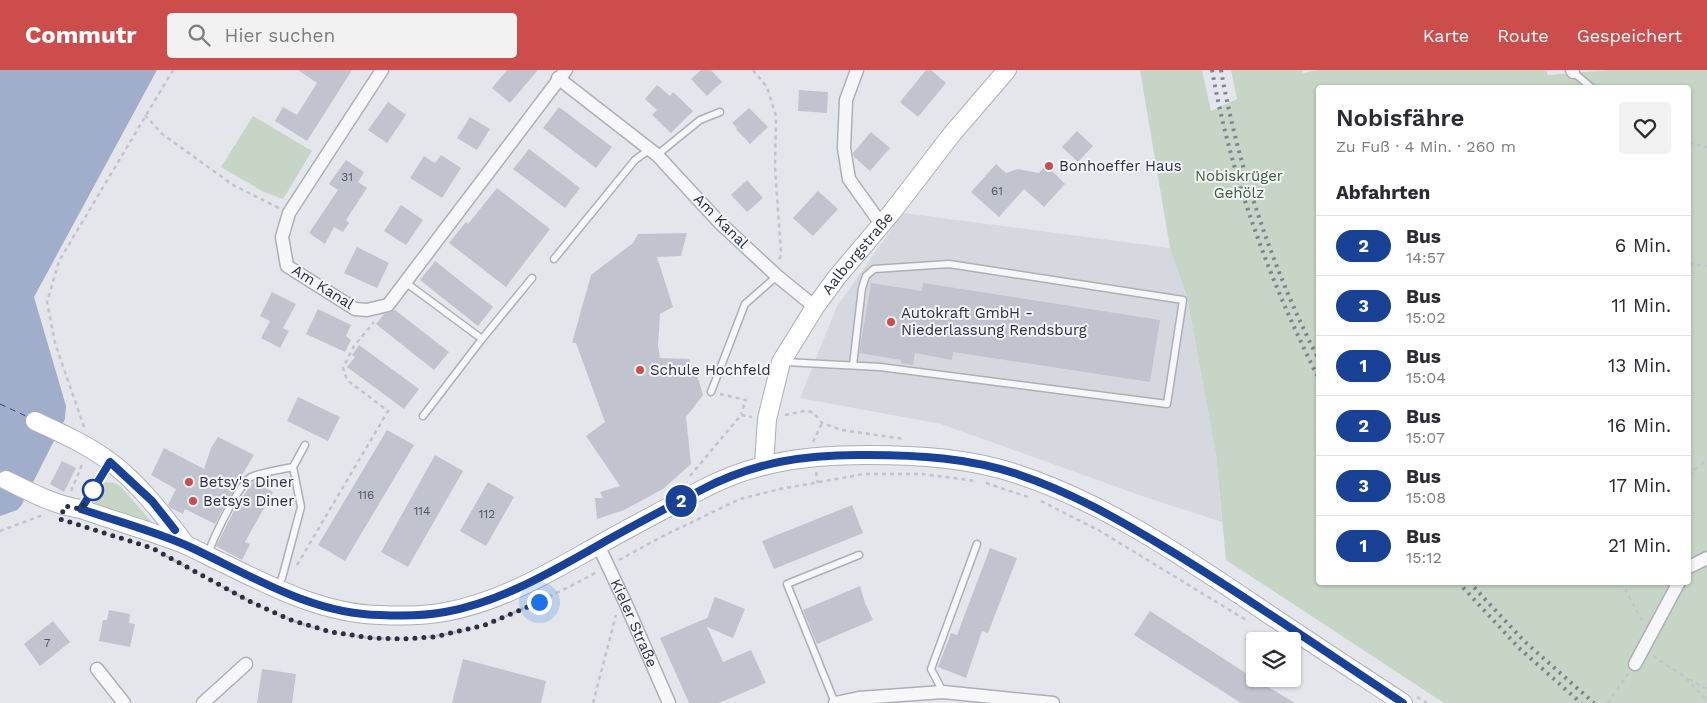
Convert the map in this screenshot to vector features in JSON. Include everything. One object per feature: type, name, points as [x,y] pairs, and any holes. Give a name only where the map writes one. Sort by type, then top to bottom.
[{"type":"main road","name":"Aalborgstraße","points":[[764,464],[767,419],[781,362],[815,307],[837,277],[952,134],[1007,70]]},
{"type":"main road","points":[[35,420],[75,439],[110,462],[152,501],[186,545]]},
{"type":"main road","points":[[6,480],[35,495],[186,545],[279,590],[316,604],[374,615],[412,615],[446,612],[487,600],[523,586],[718,481],[764,464],[813,456],[906,455],[945,458],[984,465],[1017,474],[1080,499],[1110,514],[1206,572],[1403,703]]},
{"type":"street","name":"Am Kanal","points":[[382,70],[289,213],[282,237],[287,266],[355,308],[367,310],[388,305],[562,74],[654,152],[719,222],[776,276],[815,307]]},
{"type":"street","points":[[857,70],[846,100],[844,148],[849,179],[881,224]]},
{"type":"street","name":"Kieler Straße","points":[[598,545],[669,703]]},
{"type":"street","points":[[1691,566],[1707,558]]},
{"type":"street","points":[[1635,664],[1677,585]]},
{"type":"street","points":[[203,703],[246,664]]},
{"type":"street","points":[[97,669],[124,703]]},
{"type":"street","points":[[835,703],[859,698],[943,692],[1053,703]]},
{"type":"lane","points":[[1572,71],[1588,85]]},
{"type":"lane","points":[[554,259],[636,160],[654,152],[700,120],[720,112]]},
{"type":"lane","points":[[781,362],[880,367],[1167,404],[1183,300],[949,264],[874,269],[866,276],[862,288],[853,365]]},
{"type":"lane","points":[[711,392],[745,304],[776,276]]},
{"type":"lane","points":[[423,416],[532,278]]},
{"type":"lane","points":[[405,282],[482,339]]},
{"type":"lane","points":[[279,590],[300,507],[293,467],[305,445]]},
{"type":"lane","points":[[73,508],[110,462]]},
{"type":"lane","points":[[208,556],[212,543],[241,488],[251,477],[293,467]]},
{"type":"lane","points":[[943,692],[932,669],[977,544]]},
{"type":"lane","points":[[835,703],[787,584],[859,555]]},
{"type":"path","points":[[80,415],[55,343],[48,302],[59,261],[173,70]]},
{"type":"path","points":[[753,70],[767,87],[776,116],[775,167],[781,253],[776,276]]},
{"type":"path","points":[[145,115],[161,133],[233,185],[289,213]]},
{"type":"path","points":[[1691,143],[1707,147]]},
{"type":"path","points":[[1691,264],[1707,266]]},
{"type":"path","points":[[279,590],[388,411],[347,380],[343,368],[354,346],[388,305]]},
{"type":"path","points":[[711,392],[746,400],[741,414]]},
{"type":"path","points":[[813,456],[813,442],[822,424]]},
{"type":"path","points":[[73,508],[82,465],[75,439]]},
{"type":"path","points":[[1691,473],[1707,459]]},
{"type":"path","points":[[160,552],[251,602],[291,620],[331,632],[372,638],[434,637],[485,625],[557,594],[663,536],[740,499],[780,488],[864,474],[923,474],[981,482],[1032,498]]},
{"type":"path","points":[[1040,501],[1100,531],[1211,597],[1248,622]]},
{"type":"path","points":[[0,531],[20,523]]},
{"type":"path","points":[[1623,585],[1646,628]]},
{"type":"path","points":[[593,703],[617,611],[625,602]]},
{"type":"path","points":[[1643,650],[1685,678],[1707,689]]},
{"type":"path","points":[[1608,703],[1635,664]]},
{"type":"path","points":[[1685,678],[1707,701]]},
{"type":"shaded area","points":[[903,213],[1170,248],[1187,297],[1216,454],[1222,522],[1142,496],[941,424],[800,398],[837,306]]},
{"type":"green space","name":"Nobiskrüger Gehölz","points":[[1140,70],[1202,70],[1211,111],[1237,99],[1231,70],[1302,70],[1303,73],[1318,70],[1546,70],[1548,75],[1608,70],[1707,70],[1707,703],[1444,703],[1226,560],[1216,454],[1187,297],[1170,248]]},
{"type":"green space","points":[[253,116],[312,151],[283,199],[264,192],[221,167]]},
{"type":"green space","points":[[106,482],[115,483],[121,487],[155,526],[98,510],[95,504],[94,492]]},
{"type":"water","points":[[0,70],[157,70],[34,297],[66,406],[65,419],[21,506],[17,510],[0,516]]},
{"type":"building","points":[[298,70],[352,70],[307,141],[275,121],[283,107],[297,115],[317,83]]},
{"type":"building","points":[[507,70],[538,70],[510,103],[492,88]]},
{"type":"building","points":[[701,70],[711,70],[722,82],[707,96],[691,79]]},
{"type":"building","points":[[926,70],[931,70],[946,83],[918,117],[900,102]]},
{"type":"building","points":[[657,85],[670,96],[673,92],[693,111],[671,133],[652,115],[657,110],[645,99]]},
{"type":"building","points":[[799,90],[828,92],[827,113],[798,111]]},
{"type":"building","points":[[388,102],[406,115],[387,143],[368,130]]},
{"type":"building","points":[[559,107],[612,147],[596,168],[543,128]]},
{"type":"building","points":[[749,108],[768,127],[750,144],[732,123]]},
{"type":"building","points":[[470,117],[490,129],[477,150],[457,138]]},
{"type":"building","points":[[1077,131],[1093,146],[1078,162],[1062,147]]},
{"type":"building","points":[[871,132],[890,148],[870,171],[854,157],[853,153]]},
{"type":"building","points":[[529,149],[580,188],[565,208],[513,169]]},
{"type":"building","points":[[441,155],[461,168],[442,198],[410,178],[424,156],[435,163]]},
{"type":"building","points":[[346,160],[364,172],[358,182],[367,188],[346,220],[349,223],[343,232],[334,227],[325,244],[309,233],[338,190],[329,184]]},
{"type":"building","points":[[996,164],[1006,173],[1018,169],[1039,173],[1046,165],[1065,184],[1044,207],[1024,189],[999,217],[971,192]]},
{"type":"building","points":[[747,180],[763,198],[747,212],[731,195]]},
{"type":"building","points":[[497,188],[550,229],[506,287],[449,243],[466,222],[468,224]]},
{"type":"building","points":[[818,191],[838,209],[813,236],[793,218]]},
{"type":"building","points":[[401,205],[423,220],[406,245],[384,231]]},
{"type":"building","name":"Schule Hochfeld","points":[[687,233],[681,256],[657,257],[673,307],[660,314],[658,345],[660,358],[689,359],[703,395],[686,417],[691,464],[663,489],[624,510],[597,519],[595,498],[603,498],[600,492],[620,486],[586,436],[605,422],[576,343],[572,343],[591,275],[633,243],[638,234]]},
{"type":"building","points":[[357,247],[389,263],[377,288],[344,273]]},
{"type":"building","points":[[435,261],[493,307],[478,326],[420,280]]},
{"type":"building","points":[[871,283],[922,291],[923,283],[1160,320],[1150,382],[953,352],[952,360],[915,353],[913,365],[901,363],[901,360],[859,353]]},
{"type":"building","points":[[272,292],[296,304],[283,328],[289,331],[280,348],[261,338],[270,321],[260,316]]},
{"type":"building","points":[[318,309],[351,325],[346,336],[351,340],[345,352],[306,334]]},
{"type":"building","points":[[395,310],[449,352],[434,370],[376,324],[384,314]]},
{"type":"building","points":[[359,345],[419,389],[404,409],[347,367],[355,357],[352,355]]},
{"type":"building","points":[[298,397],[340,417],[328,441],[287,421]]},
{"type":"building","points":[[387,430],[414,445],[345,561],[318,545]]},
{"type":"building","name":"Betsy's Diner","points":[[218,437],[254,455],[242,475],[244,476],[215,524],[185,509],[183,514],[171,508],[168,505],[176,489],[151,475],[164,448],[204,469],[211,448]]},
{"type":"building","points":[[435,455],[463,471],[408,567],[381,552]]},
{"type":"building","points":[[62,461],[76,468],[64,492],[50,484]]},
{"type":"building","points":[[254,481],[273,492],[245,542],[250,544],[242,560],[216,546],[238,503]]},
{"type":"building","points":[[488,482],[514,497],[486,546],[460,531]]},
{"type":"building","points":[[852,505],[863,533],[774,569],[762,541]]},
{"type":"building","points":[[990,548],[1017,558],[988,633],[982,631],[966,678],[938,667],[951,633],[957,635]]},
{"type":"building","points":[[860,586],[873,620],[817,644],[803,610]]},
{"type":"building","points":[[715,597],[745,609],[733,638],[707,627],[723,662],[751,650],[766,683],[719,703],[689,703],[660,638],[707,618]]},
{"type":"building","points":[[109,610],[130,614],[129,623],[135,624],[130,647],[99,641],[103,620],[107,620]]},
{"type":"building","points":[[1150,611],[1246,673],[1246,687],[1268,687],[1295,703],[1241,703],[1134,635]]},
{"type":"building","points":[[53,621],[70,642],[40,666],[24,644]]},
{"type":"building","points":[[463,659],[546,681],[541,703],[452,703]]},
{"type":"building","points":[[262,669],[296,674],[292,703],[257,703]]},
{"type":"ferry route","points":[[0,404],[28,417]]},
{"type":"railway","points":[[1212,70],[1230,150],[1254,228],[1284,305],[1316,373]]},
{"type":"railway","points":[[1221,70],[1237,144],[1260,219],[1287,292],[1316,354]]},
{"type":"railway","points":[[1461,585],[1519,648],[1581,703]]},
{"type":"railway","points":[[1472,585],[1524,641],[1594,703]]},
{"type":"bus line","name":"2","points":[[175,530],[152,501],[110,462],[81,509],[186,545],[282,591],[316,604],[374,615],[412,615],[446,612],[487,600],[523,586],[718,481],[764,464],[813,456],[832,455],[906,455],[945,458],[984,465],[1017,474],[1080,499],[1110,514],[1206,572],[1403,703]]},
{"type":"place","name":"Bonhoeffer Haus","points":[[1049,166]]},
{"type":"place","name":"Autokraft GmbH - Niederlassung Rendsburg","points":[[891,322]]},
{"type":"place","name":"Schule Hochfeld","points":[[640,370]]},
{"type":"place","name":"Betsy's Diner","points":[[189,482]]},
{"type":"place","name":"Betsys Diner","points":[[193,501]]},
{"type":"route","points":[[93,490],[81,509],[65,506],[60,519],[152,548],[251,602],[311,627],[351,636],[372,638],[434,637],[485,625],[539,602]]}]
